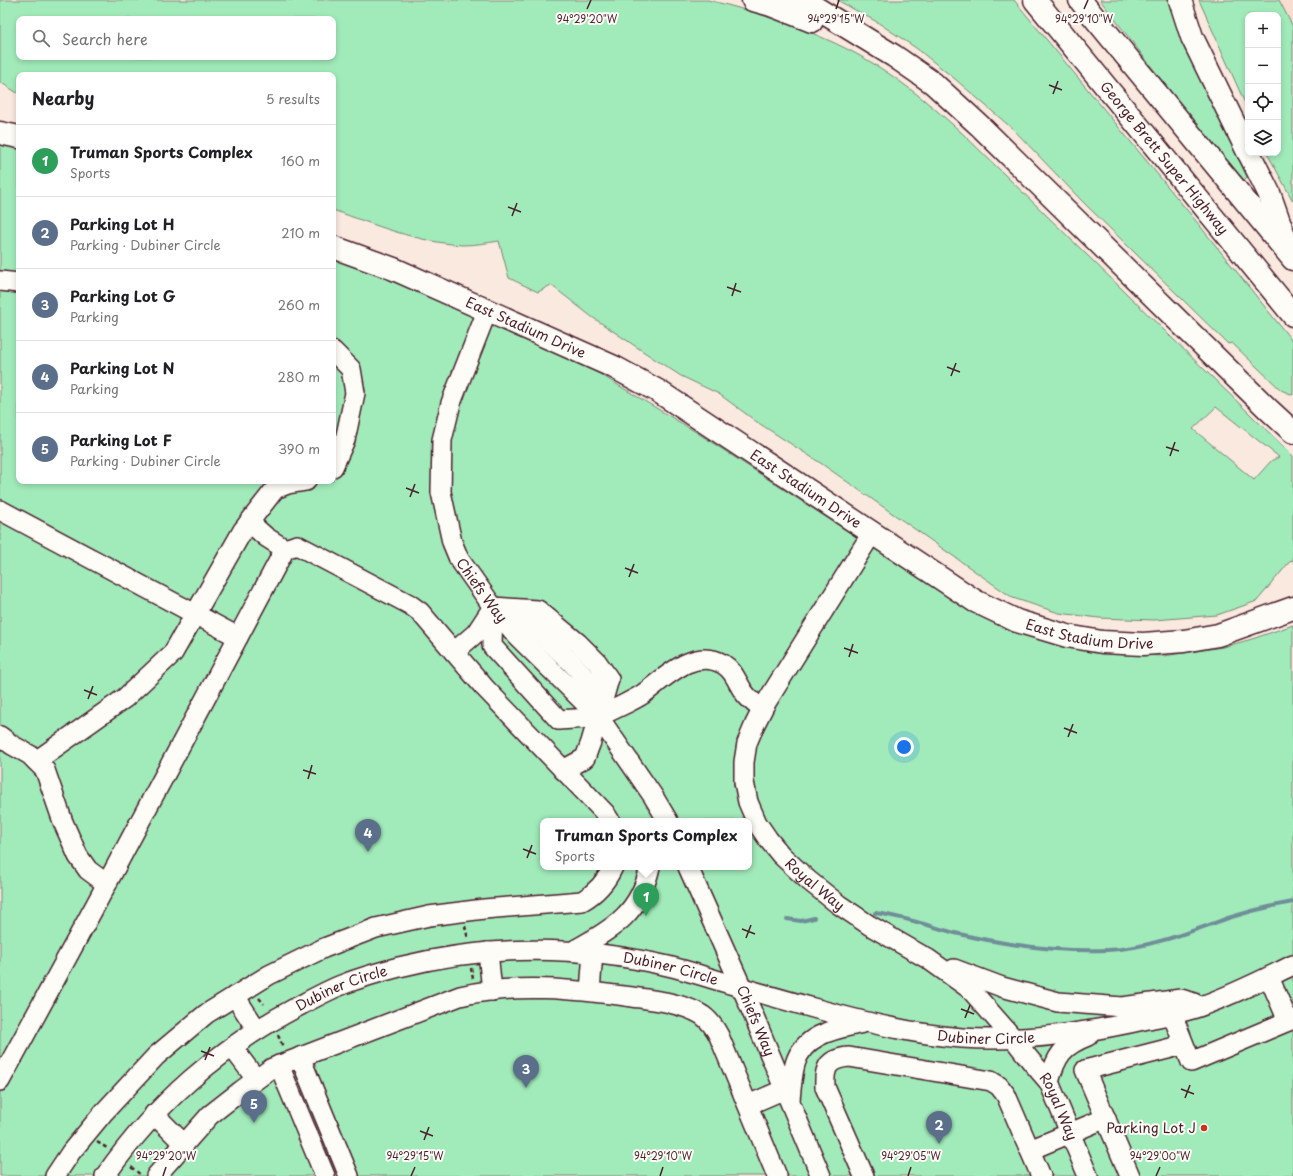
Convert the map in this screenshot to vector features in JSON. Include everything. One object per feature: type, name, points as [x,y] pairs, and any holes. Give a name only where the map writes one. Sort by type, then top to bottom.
[{"type":"main road","points":[[753,0],[792,12],[894,56]]},
{"type":"main road","points":[[796,0],[816,8],[894,56],[932,83],[980,126],[1293,432]]},
{"type":"main road","name":"George Brett Super Highway","points":[[1035,0],[1293,315]]},
{"type":"main road","points":[[1080,0],[1293,259]]},
{"type":"main road","points":[[1180,0],[1192,37],[1245,146]]},
{"type":"main road","points":[[0,122],[16,132]]},
{"type":"main road","points":[[0,133],[16,136]]},
{"type":"main road","points":[[1250,156],[1269,193],[1293,259]]},
{"type":"main road","name":"East Stadium Drive","points":[[336,248],[394,269],[614,367],[658,391],[975,601],[1017,621],[1067,636],[1102,642],[1143,644],[1184,641],[1218,634],[1293,608]]},
{"type":"street","points":[[0,281],[16,283]]},
{"type":"street","name":"Chiefs Way","points":[[487,311],[451,403],[442,440],[441,492],[452,542],[459,559],[492,607],[517,636],[598,716],[653,796],[666,818]]},
{"type":"street","points":[[336,354],[351,369],[355,393],[345,440],[336,460]]},
{"type":"street","points":[[36,761],[125,698],[173,653],[243,530],[275,489],[288,484]]},
{"type":"street","points":[[0,510],[238,637]]},
{"type":"street","points":[[249,522],[284,550]]},
{"type":"street","name":"Royal Way","points":[[872,533],[762,709],[755,724],[747,743],[744,762],[744,782],[748,802],[768,839],[781,855],[808,880],[838,904],[870,925],[928,959],[970,989],[1049,1082],[1088,1176]]},
{"type":"street","points":[[0,1082],[284,550],[297,545],[409,604],[420,612],[484,687],[608,818]]},
{"type":"street","points":[[454,652],[476,633],[492,607]]},
{"type":"street","points":[[492,607],[538,610],[578,643],[597,662],[609,679],[585,758],[563,770]]},
{"type":"street","points":[[492,607],[492,646],[559,720],[598,716],[642,695],[690,661],[706,659],[715,661],[729,668],[735,675],[742,690],[750,700],[762,709]]},
{"type":"street","points":[[0,736],[30,755],[45,770],[63,822],[78,856],[88,870],[107,884]]},
{"type":"street","points":[[653,796],[653,818]]},
{"type":"street","points":[[56,1176],[71,1152],[104,1112],[156,1056],[206,1014],[269,975],[324,948],[376,928],[436,916],[484,909],[582,901],[594,894],[609,875],[611,870]]},
{"type":"street","points":[[573,951],[605,932],[623,919],[634,907],[648,878],[649,870]]},
{"type":"street","name":"Chiefs Way","points":[[689,870],[742,988],[821,1176]]},
{"type":"street","name":"Dubiner Circle","points":[[105,1176],[124,1150],[154,1114],[194,1075],[257,1030],[306,1002],[340,985],[363,977],[450,956],[517,950],[573,951],[593,953],[669,966],[867,1023],[906,1031],[964,1038],[1013,1038],[1088,1032],[1172,1014],[1202,1006],[1293,966]]},
{"type":"street","points":[[483,988],[488,952]]},
{"type":"street","points":[[590,991],[593,953]]},
{"type":"street","points":[[928,959],[1002,987],[1058,1002],[1122,1007],[1181,999],[1202,1006]]},
{"type":"street","points":[[1172,1014],[1191,1062],[1290,1020],[1269,977]]},
{"type":"street","points":[[156,1176],[210,1115],[256,1079],[288,1058],[460,996],[477,992],[483,988],[527,988],[590,991],[651,999],[673,1004],[702,1015],[710,1022],[719,1036],[777,1176]]},
{"type":"street","points":[[235,996],[257,1030]]},
{"type":"street","points":[[748,1105],[787,1096],[796,1062],[806,1045],[822,1034],[835,1029],[867,1023]]},
{"type":"street","points":[[1049,1082],[1058,1058],[1064,1050],[1075,1041],[1106,1028]]},
{"type":"street","points":[[1130,1176],[1085,1070],[1183,1045]]},
{"type":"street","points":[[232,1047],[256,1079]]},
{"type":"street","points":[[288,1058],[325,1176]]},
{"type":"street","points":[[288,1058],[349,1176]]},
{"type":"street","points":[[864,1176],[825,1088],[825,1074],[829,1065],[838,1058],[848,1058],[991,1081],[999,1086],[1006,1095],[1041,1176]]},
{"type":"street","points":[[154,1114],[184,1144]]},
{"type":"street","points":[[1030,1150],[1106,1118]]},
{"type":"path","points":[[470,964],[483,988]]},
{"type":"path","points":[[276,1031],[288,1058]]},
{"type":"path","points":[[128,1164],[142,1176]]},
{"type":"shaded area","points":[[1279,0],[1293,0],[1293,27]]},
{"type":"green space","points":[[0,0],[708,0],[763,15],[799,28],[817,35],[866,59],[909,88],[936,110],[962,133],[1293,456],[1293,561],[1291,560],[1257,601],[1217,615],[1154,620],[1099,618],[1059,613],[1013,598],[822,464],[757,422],[719,394],[681,376],[653,358],[592,317],[551,285],[538,292],[509,278],[499,241],[462,245],[412,237],[336,211],[336,72],[16,72],[16,92],[0,82]],"holes":[[[1216,407],[1279,457],[1271,461],[1254,480],[1193,429]]]},
{"type":"green space","points":[[837,0],[1014,0],[1196,221],[1293,342],[1293,395],[1281,390],[1232,343],[1228,344],[1083,202],[1014,130],[955,79],[916,48],[877,22]]},
{"type":"green space","points":[[1100,0],[1169,0],[1205,90],[1247,177],[1244,180],[1194,122]]},
{"type":"green space","points":[[1199,0],[1279,0],[1293,27],[1293,201],[1269,156],[1281,156],[1281,12],[1245,12],[1245,103]]},
{"type":"green space","points":[[0,143],[16,147],[16,484],[336,484],[336,259],[397,281],[598,373],[696,432],[934,588],[999,625],[1041,640],[1096,653],[1164,656],[1223,647],[1293,625],[1293,1176],[0,1176]]},
{"type":"waterway","points":[[875,913],[885,914],[955,933],[993,941],[1050,949],[1108,950],[1123,949],[1153,943],[1184,934],[1236,915],[1293,902]]},
{"type":"waterway","points":[[787,919],[801,921],[814,918]]},
{"type":"place","name":"Parking Lot N","points":[[368,852]]},
{"type":"place","name":"Truman Sports Complex","points":[[646,916]]},
{"type":"place","name":"Parking Lot G","points":[[526,1088]]},
{"type":"place","name":"Parking Lot F","points":[[254,1123]]},
{"type":"place","name":"Parking Lot J","points":[[1204,1128]]},
{"type":"place","name":"Parking Lot H","points":[[939,1144]]}]
